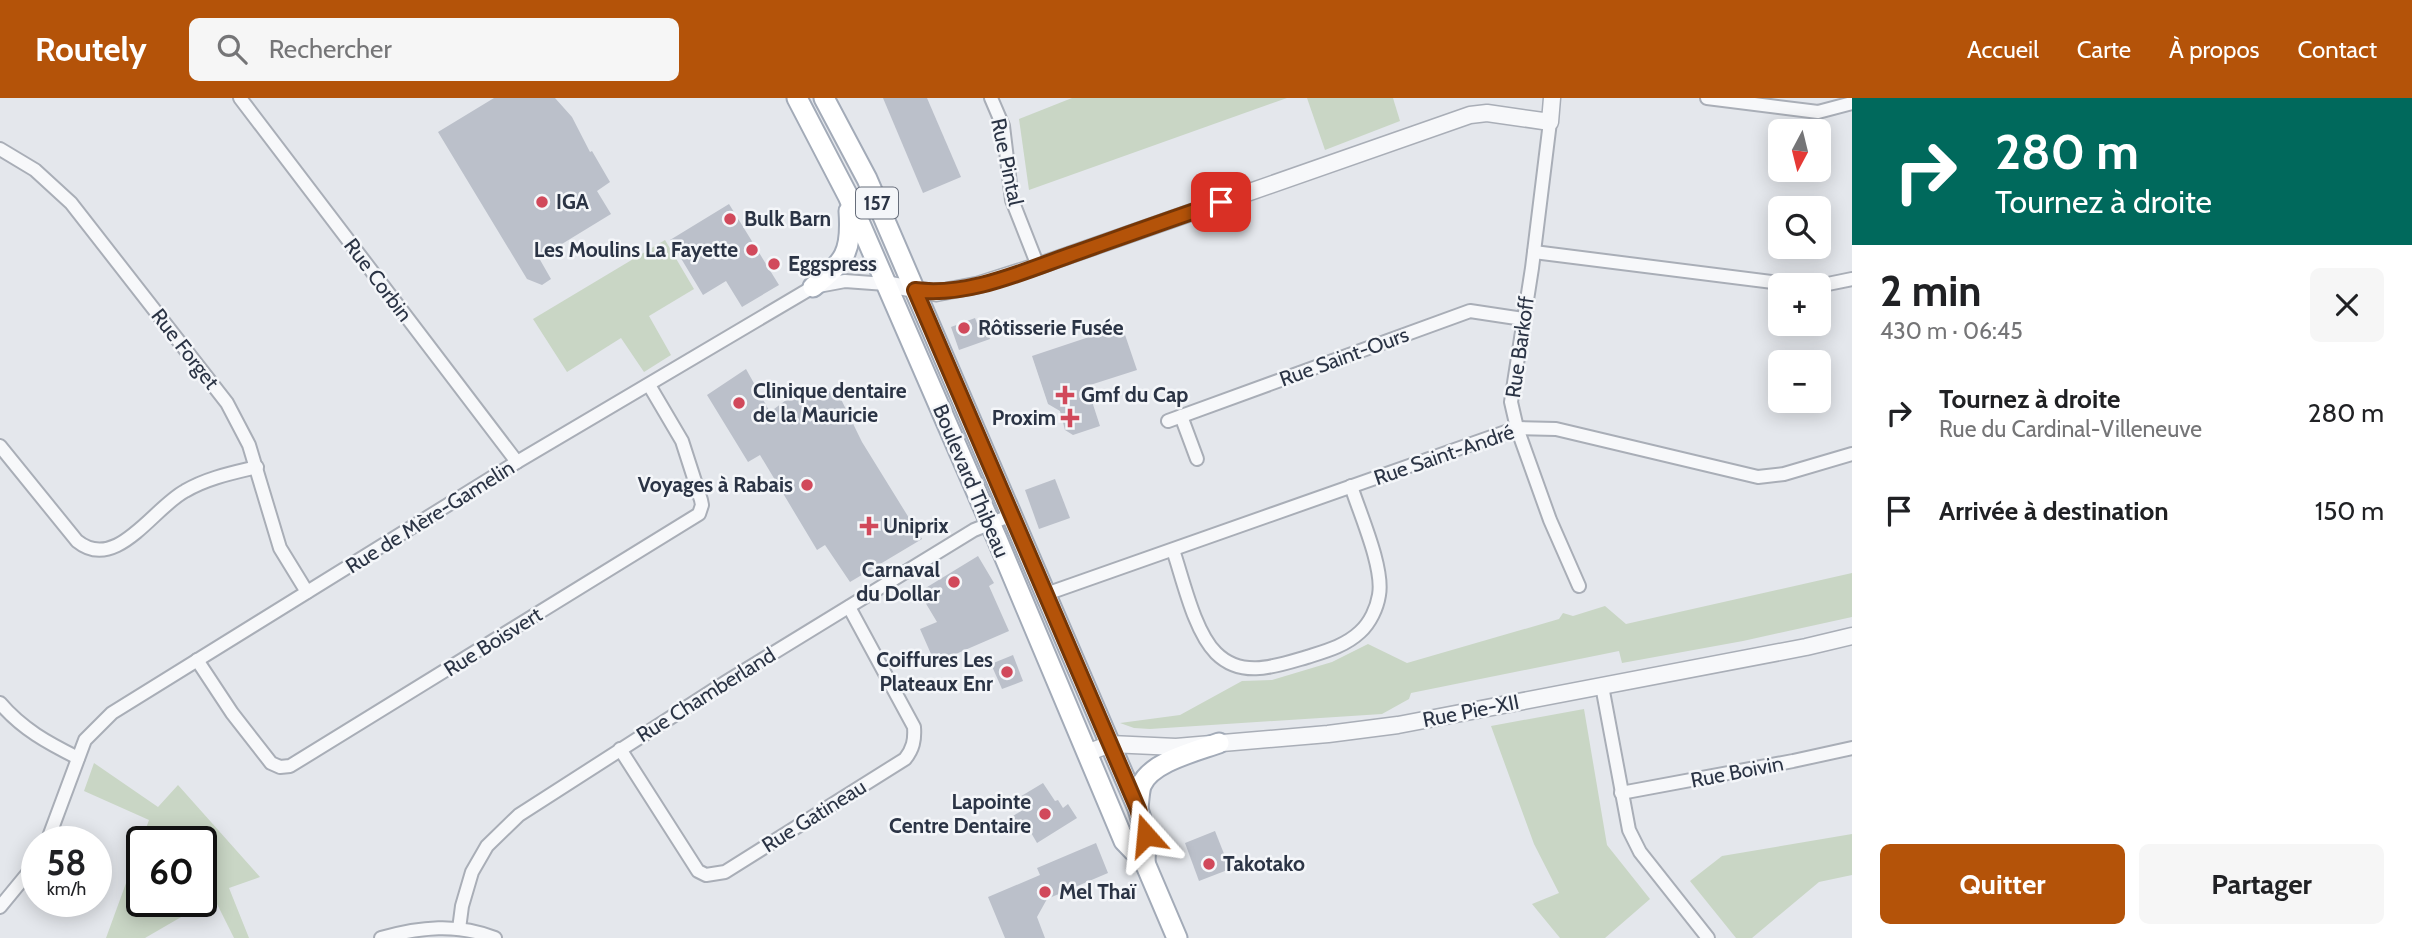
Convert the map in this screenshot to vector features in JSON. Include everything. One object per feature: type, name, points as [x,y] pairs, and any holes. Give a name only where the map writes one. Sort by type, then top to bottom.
[{"type":"main road","name":"Boulevard Thibeau","points":[[797,98],[848,196],[1124,841],[1145,863],[1177,938]]},
{"type":"main road","name":"Boulevard Thibeau","points":[[824,98],[867,179],[1138,809],[1146,835],[1145,863]]},
{"type":"main road","points":[[813,287],[836,269],[848,251],[851,234],[848,196]]},
{"type":"main road","points":[[1138,809],[1141,785],[1155,770],[1169,761],[1219,743]]},
{"type":"street","name":"Rue Corbin","points":[[240,98],[517,463]]},
{"type":"street","name":"Rue Pintal","points":[[991,98],[1003,126],[1013,200],[1038,266]]},
{"type":"street","name":"Rue Barkoff","points":[[1552,98],[1534,252],[1511,402],[1517,428],[1550,520],[1579,586]]},
{"type":"street","points":[[1707,98],[1818,112],[1852,103]]},
{"type":"street","points":[[886,284],[936,293],[978,285],[1470,115],[1487,113],[1549,122]]},
{"type":"street","name":"Rue Forget","points":[[0,149],[35,170],[71,203],[227,403],[239,422],[257,467],[280,548],[307,592]]},
{"type":"street","points":[[1534,252],[1768,281]]},
{"type":"street","points":[[1831,283],[1852,279]]},
{"type":"street","name":"Rue de Mère-Gamelin","points":[[53,826],[85,740],[102,720],[517,463],[813,287],[845,281],[886,284]]},
{"type":"street","name":"Rue Saint-Ours","points":[[1197,459],[1175,418],[1471,311],[1523,319]]},
{"type":"street","name":"Rue Boisvert","points":[[197,660],[232,713],[271,763],[280,767],[290,766],[699,514],[701,500],[682,441],[649,385]]},
{"type":"street","name":"Rue Saint-André","points":[[1046,594],[1517,428],[1556,429],[1758,477],[1784,474],[1852,454]]},
{"type":"street","points":[[0,446],[77,541],[97,551],[120,544],[181,492],[217,477],[257,467]]},
{"type":"street","points":[[1173,550],[1205,639],[1223,659],[1242,667],[1261,669],[1332,650],[1365,627],[1373,614],[1380,588],[1377,566],[1351,486]]},
{"type":"street","name":"Rue Chamberland","points":[[459,929],[462,906],[472,872],[487,846],[529,808],[974,530],[1012,514]]},
{"type":"street","name":"Rue Gatineau","points":[[620,749],[693,864],[706,875],[726,872],[905,759],[910,752],[915,735],[914,727],[849,607]]},
{"type":"street","name":"Rue Pie-XII","points":[[1087,753],[1110,744],[1176,747],[1398,725],[1852,636]]},
{"type":"street","points":[[1602,686],[1629,831],[1636,846],[1708,938]]},
{"type":"street","points":[[0,703],[31,732],[78,758]]},
{"type":"street","name":"Rue Boivin","points":[[1620,793],[1781,764],[1852,748]]},
{"type":"street","points":[[0,907],[21,881]]},
{"type":"street","points":[[381,938],[434,927],[459,929],[495,938]]},
{"type":"green space","points":[[1072,98],[1287,98],[1029,190],[1019,119]]},
{"type":"green space","points":[[1307,98],[1393,98],[1400,121],[1325,150]]},
{"type":"green space","points":[[665,240],[694,289],[649,316],[671,355],[644,372],[621,338],[567,372],[533,319]]},
{"type":"green space","points":[[1852,573],[1852,617],[1743,641],[1622,663],[1619,651],[1411,693],[1409,699],[1382,714],[1150,729],[1134,728],[1120,723],[1180,715],[1242,681],[1272,680],[1332,662],[1368,644],[1407,663],[1559,619],[1563,613],[1573,616],[1605,606],[1626,624]]},
{"type":"green space","points":[[1584,709],[1607,845],[1650,899],[1605,938],[1560,938],[1532,904],[1559,893],[1534,844],[1491,726]]},
{"type":"green space","points":[[94,763],[158,807],[178,785],[215,826],[147,826],[149,820],[84,791]]},
{"type":"green space","points":[[217,829],[260,877],[229,888],[249,938],[234,938],[217,904]]},
{"type":"green space","points":[[1852,834],[1852,875],[1819,882],[1752,938],[1736,938],[1690,881],[1722,856]]},
{"type":"green space","points":[[126,883],[126,917],[181,917],[145,938],[106,938]]},
{"type":"building","name":"IGA","points":[[494,98],[555,98],[572,117],[590,152],[592,151],[610,182],[597,191],[611,214],[539,258],[551,279],[542,285],[527,279],[438,132]]},
{"type":"building","points":[[883,98],[927,98],[961,177],[923,193]]},
{"type":"building","points":[[729,204],[779,285],[742,307],[726,281],[703,295],[670,240]]},
{"type":"building","points":[[975,318],[978,326],[984,324],[990,339],[959,350],[951,327]]},
{"type":"building","points":[[1122,326],[1137,370],[1087,386],[1100,426],[1073,435],[1065,430],[1060,411],[1048,404],[1032,356]]},
{"type":"building","points":[[746,369],[770,412],[805,386],[838,393],[862,442],[922,539],[850,582],[825,545],[817,550],[760,455],[748,462],[707,395]]},
{"type":"building","points":[[1055,479],[1070,518],[1039,529],[1025,490]]},
{"type":"building","points":[[978,556],[994,583],[989,586],[1009,631],[935,663],[920,629],[937,622],[919,592]]},
{"type":"building","name":"Coiffures Les Plateaux Enr","points":[[1013,655],[1023,681],[1002,689],[991,664]]},
{"type":"building","name":"Lapointe Centre Dentaire","points":[[1043,783],[1055,801],[1058,800],[1063,808],[1068,804],[1077,818],[1037,843],[1026,824],[1017,829],[1010,818],[1024,809],[1018,798]]},
{"type":"building","points":[[1215,831],[1230,869],[1199,881],[1185,843]]},
{"type":"building","points":[[1096,843],[1108,873],[1047,899],[1037,917],[1045,938],[1005,938],[988,897],[1040,875],[1037,868]]},
{"type":"place","name":"IGA","points":[[542,202]]},
{"type":"place","name":"Bulk Barn","points":[[730,219]]},
{"type":"place","name":"Les Moulins La Fayette","points":[[752,250]]},
{"type":"place","name":"Eggspress","points":[[774,264]]},
{"type":"place","name":"Rôtisserie Fusée","points":[[964,328]]},
{"type":"place","name":"Gmf du Cap","points":[[1065,395]]},
{"type":"place","name":"Clinique dentaire de la Mauricie","points":[[739,403]]},
{"type":"place","name":"Proxim","points":[[1070,418]]},
{"type":"place","name":"Voyages à Rabais","points":[[807,485]]},
{"type":"place","name":"Uniprix","points":[[869,526]]},
{"type":"place","name":"Carnaval du Dollar","points":[[954,582]]},
{"type":"place","name":"Coiffures Les Plateaux Enr","points":[[1007,672]]},
{"type":"place","name":"Lapointe Centre Dentaire","points":[[1045,814]]},
{"type":"place","name":"Takotako","points":[[1209,864]]},
{"type":"place","name":"Mel Thaï","points":[[1045,892]]},
{"type":"route","points":[[1146,835],[1138,809],[915,290],[936,293],[978,285],[1221,202]]}]
